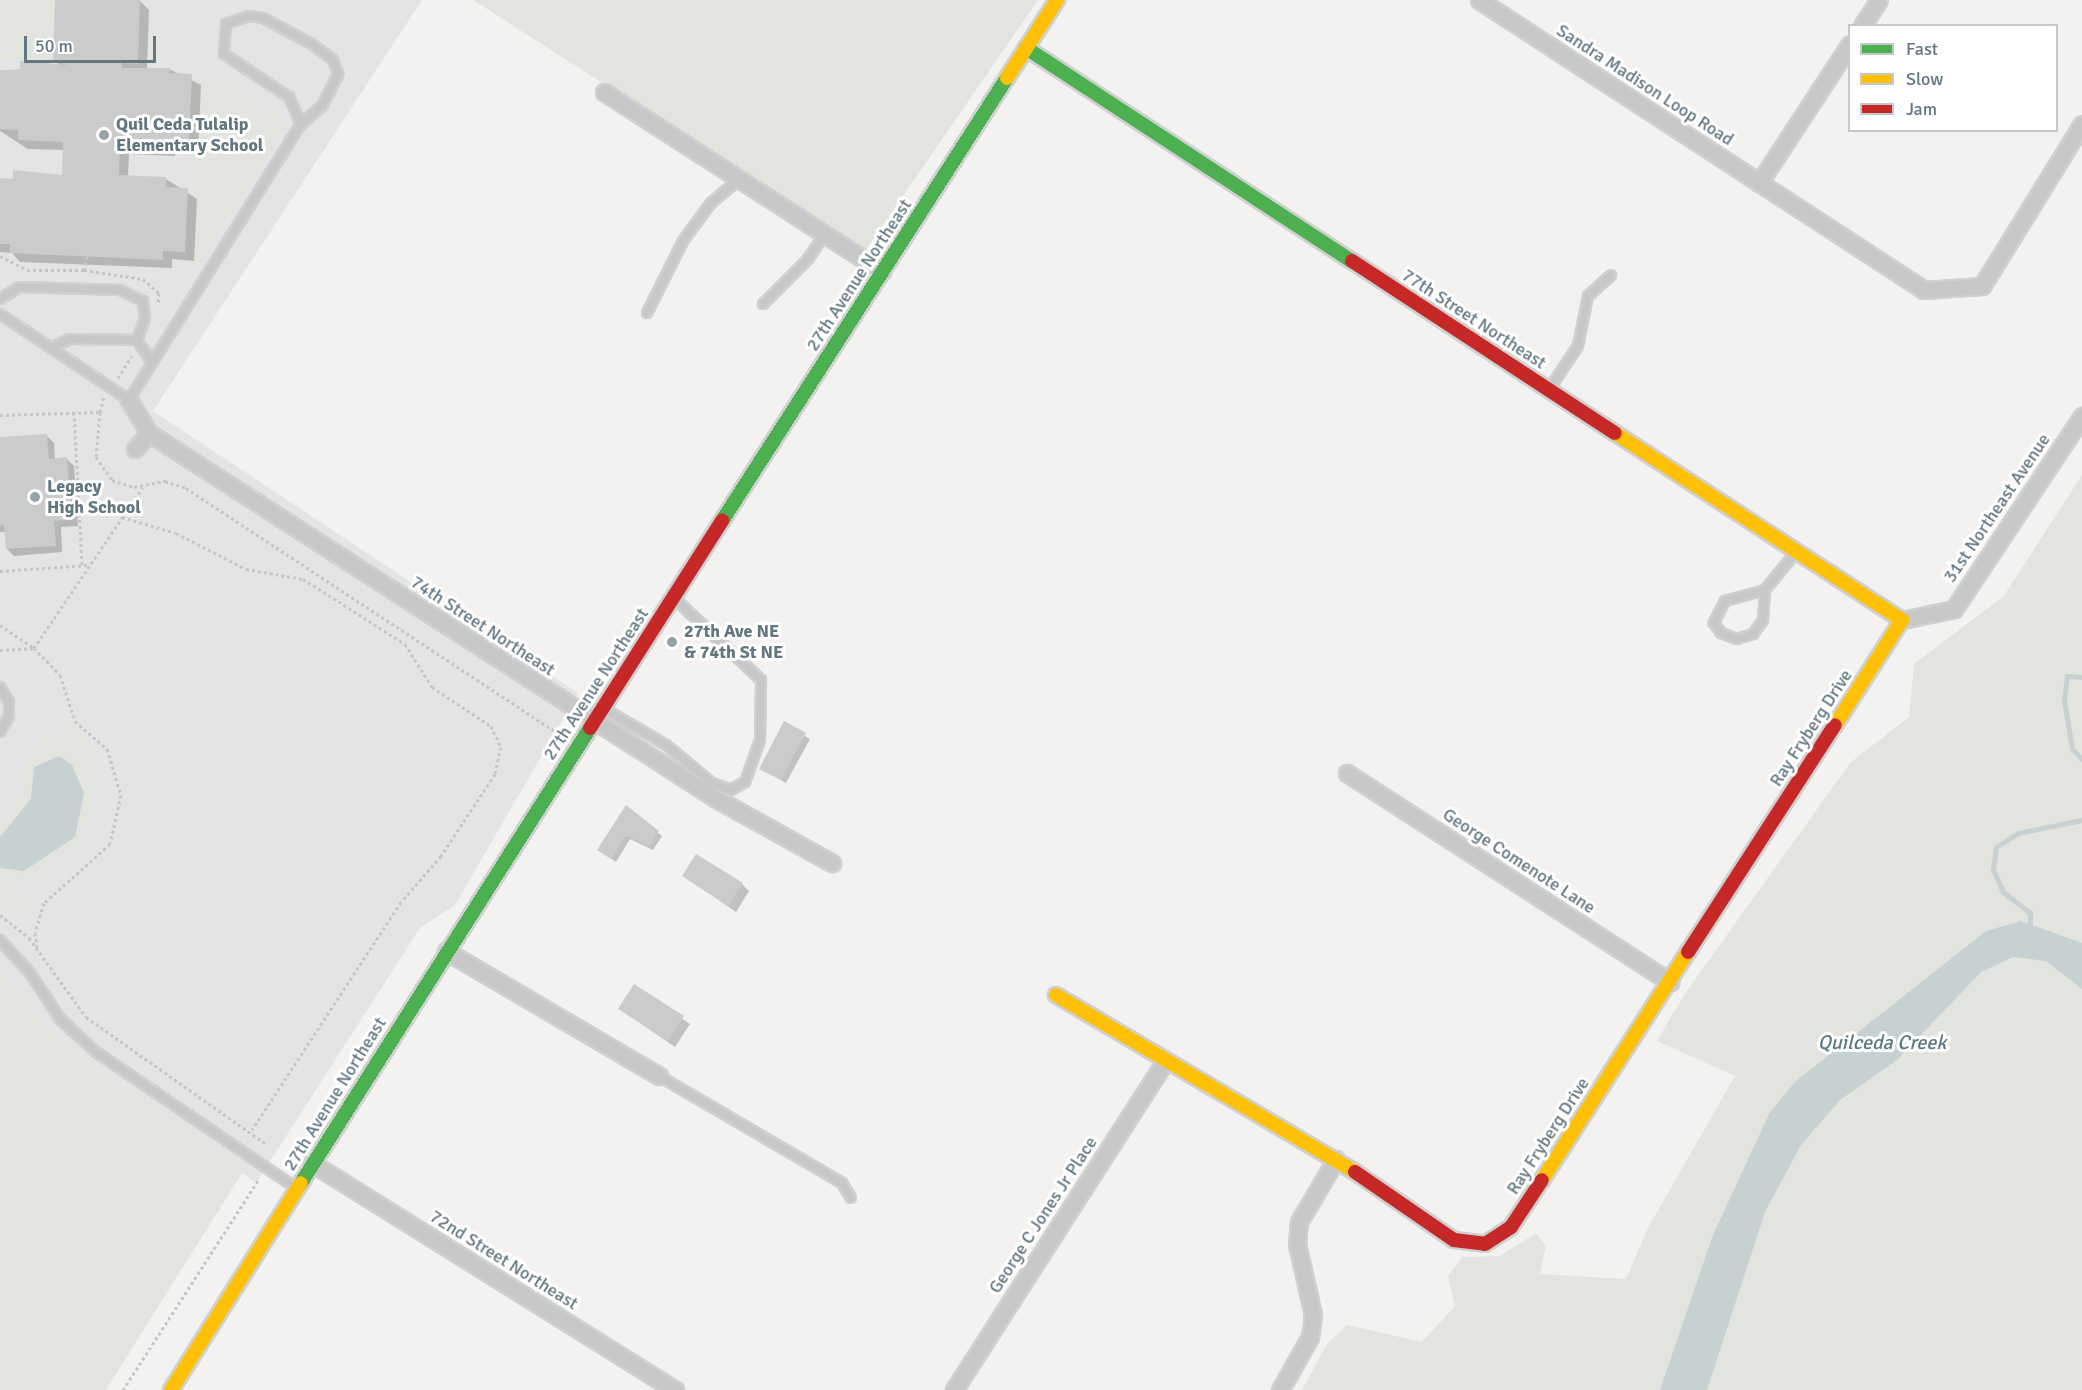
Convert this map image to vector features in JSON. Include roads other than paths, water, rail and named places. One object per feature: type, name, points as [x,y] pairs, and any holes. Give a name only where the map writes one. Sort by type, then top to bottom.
[{"type":"street","name":"27th Avenue Northeast","points":[[171,1390],[446,951],[1057,0]]},
{"type":"street","name":"Sandra Madison Loop Road","points":[[1479,0],[1924,290],[1982,286],[2082,124]]},
{"type":"street","points":[[1863,24],[1879,0]]},
{"type":"street","points":[[1759,183],[1848,47]]},
{"type":"street","name":"77th Street Northeast","points":[[1026,48],[1902,620]]},
{"type":"street","points":[[604,92],[882,271]]},
{"type":"street","name":"74th Street Northeast","points":[[129,400],[148,433],[599,713],[715,798],[832,863]]},
{"type":"street","name":"31st Northeast Avenue","points":[[1902,620],[1954,609],[2082,416]]},
{"type":"street","points":[[135,448],[148,433]]},
{"type":"street","name":"Ray Fryberg Drive","points":[[1056,995],[1165,1061],[1336,1159],[1454,1240],[1485,1244],[1511,1227],[1902,620]]},
{"type":"street","name":"George Comenote Lane","points":[[1347,773],[1670,981]]},
{"type":"street","points":[[446,951],[659,1077]]},
{"type":"street","name":"George C Jones Jr Place","points":[[954,1390],[1165,1061]]},
{"type":"street","points":[[1280,1390],[1310,1337],[1312,1315],[1297,1244],[1299,1222],[1336,1159]]},
{"type":"street","name":"72nd Street Northeast","points":[[312,1162],[675,1390]]},
{"type":"lane","points":[[0,314],[129,400],[151,361],[301,124],[332,90],[338,74],[333,60],[263,18],[226,24],[221,39],[224,54],[289,97],[301,124]]},
{"type":"lane","points":[[647,313],[683,241],[711,203],[740,179]]},
{"type":"lane","points":[[763,304],[808,259],[825,234]]},
{"type":"lane","points":[[1549,389],[1578,346],[1588,296],[1611,275]]},
{"type":"lane","points":[[0,299],[19,287],[136,294],[144,301],[145,319],[137,340]]},
{"type":"lane","points":[[51,348],[70,339],[137,340]]},
{"type":"lane","points":[[137,340],[151,361]]},
{"type":"lane","points":[[1765,590],[1763,620],[1753,634],[1737,639],[1721,633],[1714,623],[1725,601],[1765,590],[1797,551]]},
{"type":"lane","points":[[599,713],[666,745],[712,783],[731,790],[745,782],[760,740],[761,680],[673,597]]},
{"type":"lane","points":[[0,687],[9,702],[9,717],[0,732]]},
{"type":"lane","points":[[0,940],[30,973],[61,1020],[96,1053],[296,1188]]},
{"type":"lane","points":[[659,1077],[842,1183],[851,1198]]},
{"type":"water","points":[[59,756],[72,765],[84,793],[75,837],[24,871],[0,868],[0,837],[31,799],[34,767]]},
{"type":"water","name":"Quilceda Creek","points":[[2021,921],[2082,943],[2082,989],[2046,961],[2013,957],[1981,972],[1897,1060],[1840,1100],[1801,1145],[1765,1212],[1707,1390],[1660,1390],[1713,1235],[1770,1112],[1796,1081],[1986,931]]},
{"type":"waterway","points":[[2082,677],[2067,676],[2064,699],[2072,749],[2082,759]]},
{"type":"waterway","points":[[2030,930],[2030,913],[2003,892],[1993,870],[1996,847],[2018,833],[2082,820]]},
{"type":"place","name":"Quil Ceda Tulalip Elementary School","points":[[104,135]]},
{"type":"place","name":"Legacy High School","points":[[35,497]]},
{"type":"place","name":"27th Ave NE & 74th St NE","points":[[672,642]]}]
